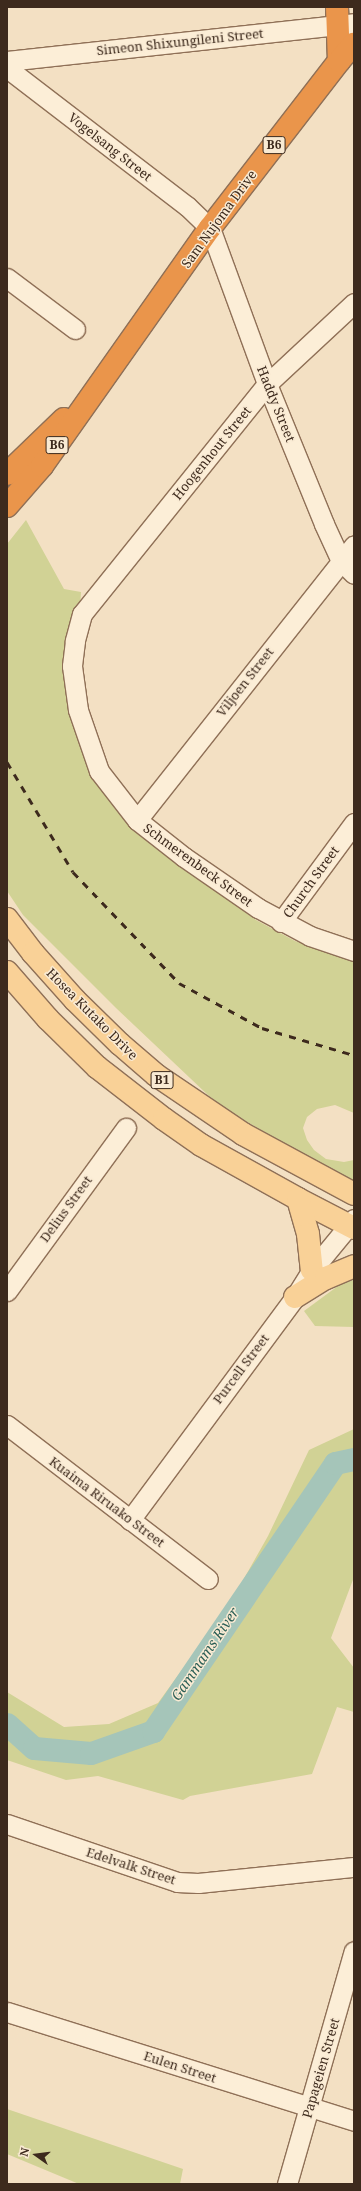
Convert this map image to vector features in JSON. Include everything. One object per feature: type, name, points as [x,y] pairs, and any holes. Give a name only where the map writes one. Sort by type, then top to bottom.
[{"type":"highway","points":[[339,61],[343,18]]},
{"type":"highway","name":"Sam Nujoma Drive","points":[[7,506],[42,466],[210,228],[339,61],[354,44]]},
{"type":"highway","name":"Sam Nujoma Drive","points":[[7,474],[104,380]]},
{"type":"main road","name":"Hosea Kutako Drive","points":[[7,919],[32,953],[75,1000],[120,1044],[156,1075],[243,1134],[354,1194]]},
{"type":"main road","name":"B1","points":[[7,972],[48,1019],[97,1067],[201,1145],[298,1199],[352,1224]]},
{"type":"main road","points":[[298,1199],[308,1234],[312,1270]]},
{"type":"main road","points":[[295,1297],[326,1278],[354,1266]]},
{"type":"street","name":"Simeon Shixungileni Street","points":[[7,61],[343,18]]},
{"type":"street","name":"Vogelsang Street","points":[[7,68],[187,206],[210,228]]},
{"type":"street","name":"Haddy Street","points":[[210,228],[267,384],[348,567]]},
{"type":"street","points":[[7,278],[75,328]]},
{"type":"street","name":"Hoogenhout Street","points":[[82,614],[267,384],[354,303]]},
{"type":"street","name":"Viljoen Street","points":[[137,820],[348,567],[354,546]]},
{"type":"street","name":"Schmerenbeck Street","points":[[82,614],[75,641],[72,666],[78,710],[99,771],[137,820],[184,857],[281,922],[320,940],[354,951]]},
{"type":"street","name":"Church Street","points":[[281,922],[354,823]]},
{"type":"street","name":"Delius Street","points":[[7,1291],[126,1128]]},
{"type":"street","name":"Purcell Street","points":[[130,1520],[295,1297],[312,1270],[352,1224]]},
{"type":"street","name":"Kuaima Riruako Street","points":[[7,1425],[208,1579]]},
{"type":"street","name":"Edelvalk Street","points":[[7,1824],[177,1882],[198,1882],[354,1867]]},
{"type":"street","name":"Papageien Street","points":[[287,2184],[354,1951]]},
{"type":"street","name":"Eulen Street","points":[[7,2012],[354,2122]]},
{"type":"green space","points":[[26,520],[64,589],[81,592],[80,609],[64,659],[64,680],[68,704],[95,776],[115,809],[150,844],[256,920],[295,941],[340,957],[354,959],[354,1113],[335,1105],[317,1109],[307,1117],[303,1128],[307,1140],[314,1150],[326,1159],[344,1162],[354,1160],[354,1183],[233,1114],[209,1096],[116,1008],[23,915],[7,891],[7,544]]},
{"type":"green space","points":[[354,1280],[354,1327],[315,1326],[304,1311],[342,1283]]},
{"type":"green space","points":[[354,1429],[354,1577],[331,1638],[354,1668],[354,1712],[337,1707],[312,1774],[190,1796],[183,1800],[98,1776],[66,1780],[7,1760],[7,1692],[64,1727],[109,1724],[158,1703],[229,1605],[268,1536],[309,1450]]},
{"type":"green space","points":[[7,2109],[183,2169],[180,2184],[79,2184],[7,2154]]},
{"type":"waterway","name":"Gammams River","points":[[7,1724],[34,1748],[91,1753],[153,1731],[335,1463],[354,1459]]},
{"type":"railway","points":[[7,762],[73,872],[179,983],[262,1028],[354,1055]]}]
